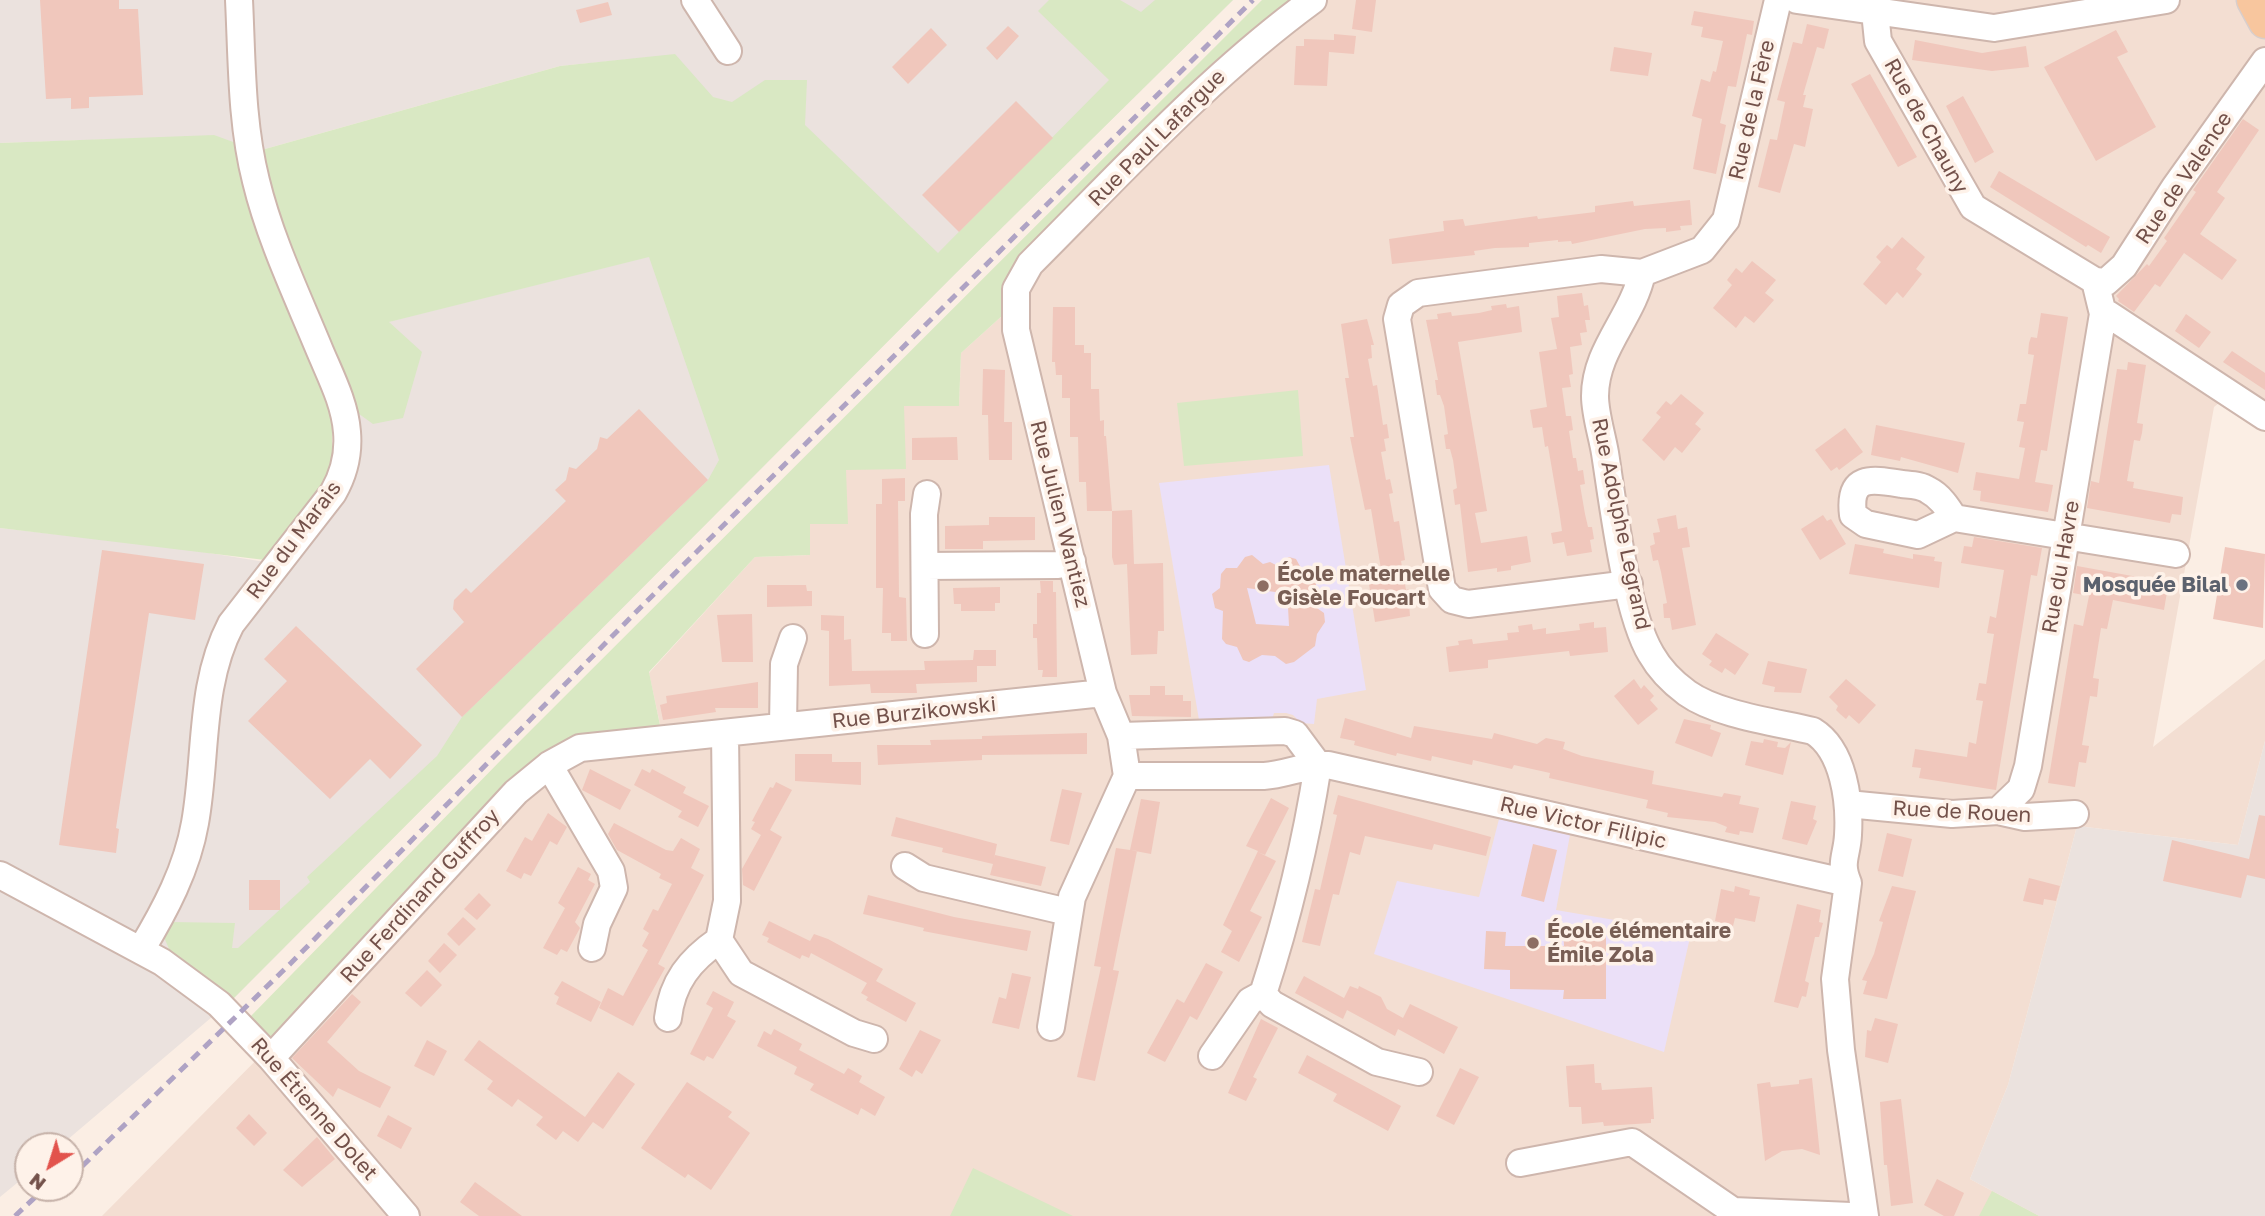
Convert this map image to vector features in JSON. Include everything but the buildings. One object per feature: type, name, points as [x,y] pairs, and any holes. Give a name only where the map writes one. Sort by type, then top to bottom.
[{"type":"street","name":"Rue du Marais","points":[[141,950],[170,899],[195,824],[212,672],[219,646],[231,624],[333,493],[343,474],[346,454],[347,433],[342,406],[264,213],[256,180],[244,109],[239,0]]},
{"type":"street","points":[[695,0],[727,51]]},
{"type":"street","name":"Rue Paul Lafargue","points":[[1016,289],[1030,264],[1187,107],[1268,33],[1313,0]]},
{"type":"street","name":"Rue de la Fère","points":[[1642,274],[1702,250],[1726,220],[1778,0]]},
{"type":"street","points":[[1797,0],[1875,12],[1914,9],[1994,28],[2120,4],[2166,0]]},
{"type":"street","name":"Rue de Chauny","points":[[1875,12],[1878,41],[1973,207],[2095,281]]},
{"type":"street","name":"Rue de Valence","points":[[2095,281],[2106,282],[2124,266],[2190,164],[2265,61]]},
{"type":"street","points":[[1629,584],[1468,604],[1452,600],[1442,589],[1397,319],[1401,305],[1418,293],[1601,269],[1642,274]]},
{"type":"street","name":"Rue Adolphe Legrand","points":[[1642,274],[1636,296],[1606,346],[1595,395],[1639,627],[1650,653],[1670,680],[1689,695],[1712,706],[1813,732],[1824,738],[1845,786],[1849,808]]},
{"type":"street","points":[[2095,281],[2103,314],[2265,417]]},
{"type":"street","name":"Rue Julien Wantiez","points":[[1016,289],[1013,315],[1016,330],[1103,693],[1121,736],[1127,776]]},
{"type":"street","name":"Rue du Havre","points":[[1998,811],[2021,789],[2028,766],[2103,314]]},
{"type":"street","points":[[925,634],[924,514],[927,494]]},
{"type":"street","points":[[1954,518],[2176,554]]},
{"type":"street","points":[[925,566],[1058,565],[1072,561]]},
{"type":"street","points":[[783,726],[784,664],[793,638]]},
{"type":"street","name":"Rue Burzikowski","points":[[580,748],[1103,693]]},
{"type":"street","points":[[1121,736],[1285,731],[1294,734],[1318,765],[1313,798],[1278,949],[1263,994],[1250,1001],[1212,1056]]},
{"type":"street","points":[[725,733],[727,901],[719,940],[740,973],[854,1033],[874,1039]]},
{"type":"street","name":"Rue Ferdinand Guffroy","points":[[271,1058],[502,806],[549,765],[580,748]]},
{"type":"street","points":[[549,765],[611,871],[614,888],[597,924],[592,947]]},
{"type":"street","points":[[1051,1027],[1068,912],[1127,776],[1282,775],[1318,765]]},
{"type":"street","name":"Rue Victor Filipic","points":[[1318,765],[1848,883]]},
{"type":"street","name":"Rue de Rouen","points":[[1849,808],[1858,805],[1952,814],[1998,811],[2025,817],[2075,814]]},
{"type":"street","points":[[1849,808],[1848,838],[1842,868],[1848,883],[1835,979],[1841,1050],[1865,1216]]},
{"type":"street","points":[[905,866],[924,878],[1068,912]]},
{"type":"street","name":"Rue Étienne Dolet","points":[[0,874],[141,950],[181,974],[219,1004],[271,1058],[406,1216]]},
{"type":"street","points":[[668,1018],[670,1000],[693,957],[719,940]]},
{"type":"street","points":[[1263,994],[1272,1004],[1377,1062],[1419,1072]]},
{"type":"street","points":[[1520,1163],[1632,1142],[1733,1211],[1847,1213],[1851,1216]]},
{"type":"shaded area","points":[[0,0],[1233,0],[955,274],[232,1000],[76,1132],[14,1132],[14,1186],[0,1197],[0,528],[178,548],[284,565],[355,410],[388,322],[460,302],[675,55],[560,66],[258,151],[214,136],[0,143]]},
{"type":"shaded area","points":[[1297,0],[2265,0],[2265,425],[2225,398],[2214,407],[2153,747],[2265,659],[2265,741],[2238,845],[2077,826],[2008,1085],[1970,1179],[2039,1216],[102,1216],[275,1041],[515,781],[661,729],[649,673],[755,557],[810,555],[810,524],[846,470],[904,405],[959,405],[961,353],[1003,315],[1004,297]]},
{"type":"shaded area","name":"École maternelle Gisèle Foucart","points":[[1329,465],[1366,690],[1317,699],[1314,724],[1301,723],[1293,715],[1286,713],[1274,713],[1271,722],[1199,720],[1159,483]]},
{"type":"shaded area","points":[[2265,741],[2265,1216],[2039,1216],[1970,1179],[2008,1085],[2077,826],[2238,845]]},
{"type":"shaded area","name":"École élémentaire Émile Zola","points":[[1499,819],[1570,835],[1556,910],[1691,933],[1664,1052],[1374,954],[1397,881],[1479,897]]},
{"type":"green space","points":[[1049,0],[1120,0],[1141,12],[1155,0],[1233,0],[955,274],[232,1000],[170,951],[163,935],[170,922],[235,923],[232,948],[238,948],[310,882],[307,877],[437,756],[462,717],[708,480],[719,460],[649,257],[389,322],[422,352],[403,418],[373,424],[355,411],[332,411],[332,470],[265,560],[0,528],[0,143],[214,135],[258,151],[560,66],[675,54],[713,97],[732,102],[765,80],[807,80],[805,125],[938,253],[1109,80],[1038,11]]},
{"type":"green space","points":[[1262,0],[1297,0],[1004,297],[1003,315],[961,353],[959,406],[904,406],[906,469],[846,470],[848,524],[810,524],[810,555],[755,557],[649,672],[661,730],[586,736],[275,1040],[250,1017],[502,759]]},
{"type":"green space","points":[[1298,390],[1303,456],[1184,466],[1177,403]]},
{"type":"green space","points":[[973,1168],[1073,1216],[950,1216]]},
{"type":"green space","points":[[1992,1191],[2039,1216],[1979,1216]]},
{"type":"railway","points":[[84,1164],[291,963],[641,607],[1253,0]]},
{"type":"railway","points":[[15,1216],[30,1202]]},
{"type":"place","name":"Mosquée Bilal","points":[[2242,585]]},
{"type":"place","name":"École maternelle Gisèle Foucart","points":[[1263,586]]},
{"type":"place","name":"École élémentaire Émile Zola","points":[[1533,943]]}]
